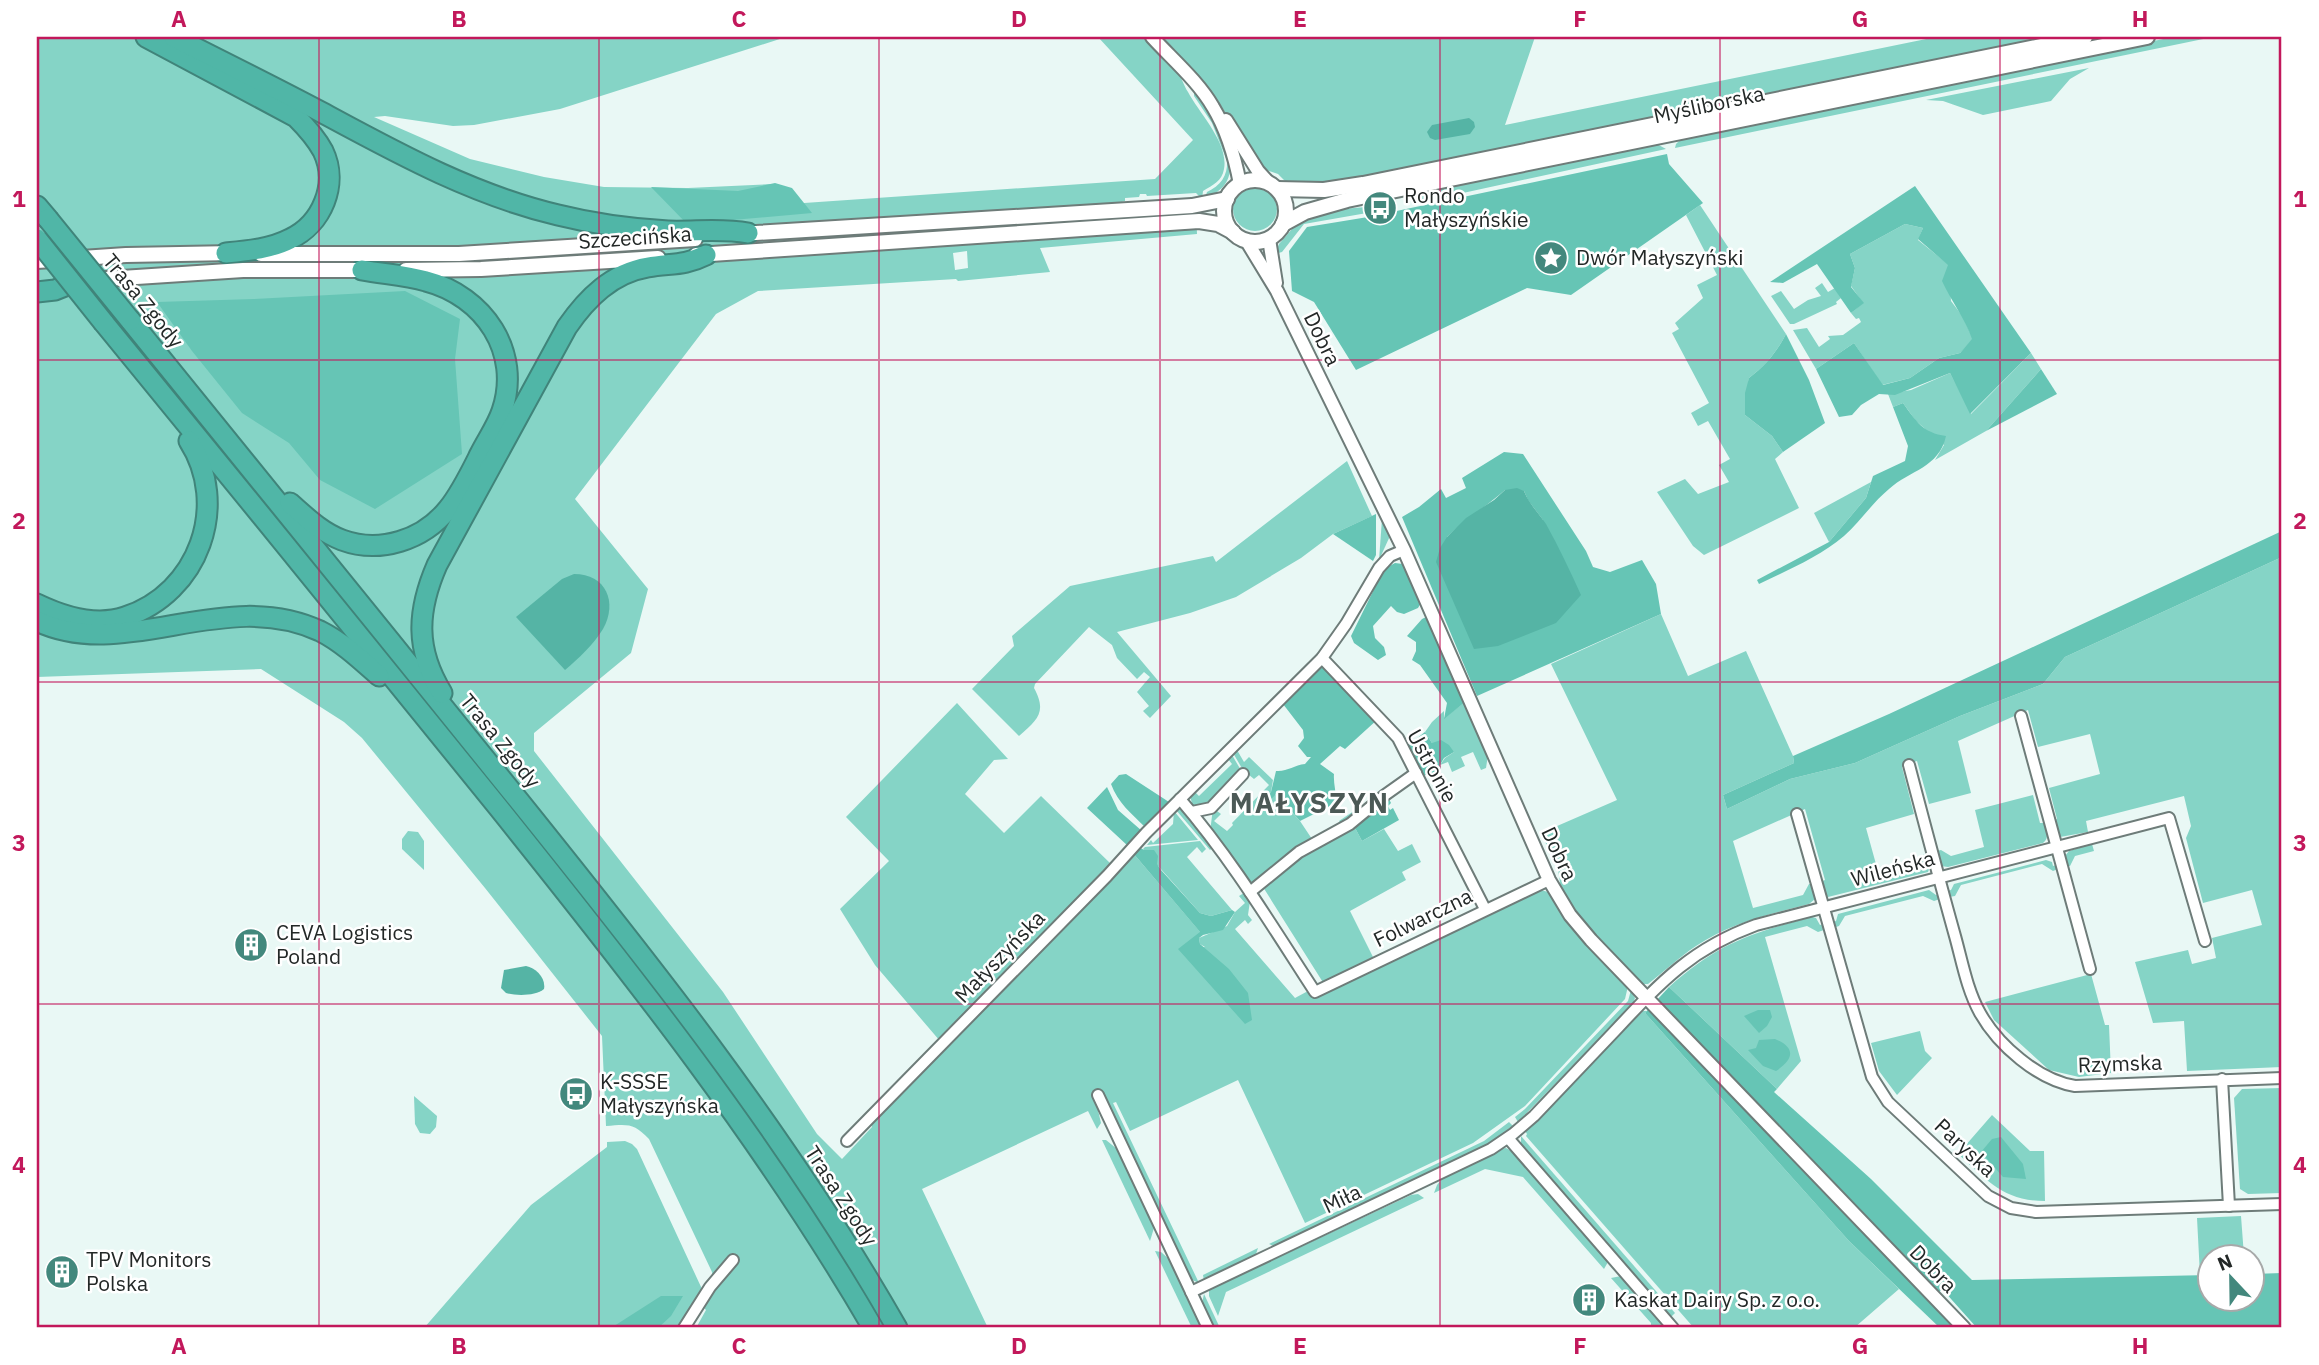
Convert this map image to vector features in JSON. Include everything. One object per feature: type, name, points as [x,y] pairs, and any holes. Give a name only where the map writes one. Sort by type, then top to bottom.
[{"type":"highway","points":[[146,37],[296,117],[312,133],[324,153],[329,169],[328,192],[318,215],[308,226],[292,239],[258,249],[226,253]]},
{"type":"highway","points":[[174,37],[404,157],[517,205],[608,224],[669,231],[727,229],[748,233]]},
{"type":"highway","name":"Trasa Zgody","points":[[42,213],[598,899],[704,1038],[822,1207],[897,1328]]},
{"type":"highway","name":"Trasa Zgody","points":[[37,239],[573,901],[687,1049],[807,1219],[873,1328]]},
{"type":"highway","points":[[480,753],[439,689],[421,643],[421,619],[426,590],[437,565],[567,327],[584,304],[600,289],[629,272],[648,267],[689,263],[706,255]]},
{"type":"highway","points":[[232,446],[316,526],[342,540],[368,545],[390,544],[429,528],[448,509],[502,413],[508,370],[501,340],[481,311],[446,289],[427,281],[362,270]]},
{"type":"highway","points":[[37,292],[55,290],[80,281]]},
{"type":"highway","points":[[37,604],[60,615],[88,620],[124,617],[151,606],[170,591],[190,568],[206,527],[208,501],[205,474],[197,453],[149,378]]},
{"type":"highway","points":[[37,621],[57,629],[97,635],[120,634],[209,618],[247,616],[299,624],[318,631],[358,657],[431,725]]},
{"type":"main road","name":"Myśliborska","points":[[1273,186],[1306,191],[1353,186],[2085,37]]},
{"type":"main road","name":"Myśliborska","points":[[1283,224],[1305,212],[1347,200],[2147,37]]},
{"type":"main road","points":[[1259,180],[1273,186],[1286,205],[1283,224],[1278,232],[1269,239],[1258,242],[1246,240],[1233,232],[1225,216],[1227,199],[1232,191],[1240,184],[1259,180]]},
{"type":"main road","name":"Szczecińska","points":[[37,261],[126,255],[226,253],[469,254],[694,240],[748,233],[1192,206],[1227,199]]},
{"type":"main road","name":"Szczecińska","points":[[37,284],[232,271],[481,269],[1199,221],[1218,223],[1233,232]]},
{"type":"street","points":[[1152,37],[1205,95],[1233,131],[1258,171],[1273,186]]},
{"type":"street","points":[[1213,107],[1234,157],[1240,184]]},
{"type":"street","name":"Dobra","points":[[1269,239],[1277,291]]},
{"type":"street","name":"Dobra","points":[[1246,240],[1277,291],[1404,550],[1560,901],[1580,928],[1646,998],[1964,1328]]},
{"type":"street","name":"Małyszyńska","points":[[847,1141],[1180,799],[1322,658],[1379,568],[1390,556],[1404,550]]},
{"type":"street","name":"Ustronie","points":[[1322,658],[1398,738],[1485,909]]},
{"type":"street","points":[[2021,716],[2090,970]]},
{"type":"street","name":"Rzymska","points":[[1909,765],[1972,995],[1993,1033],[2033,1069],[2049,1079],[2075,1086],[2282,1078]]},
{"type":"street","points":[[1180,799],[1250,892],[1300,852],[1350,824],[1416,773]]},
{"type":"street","points":[[1192,812],[1211,808],[1244,774]]},
{"type":"street","name":"Paryska","points":[[1797,814],[1868,1068],[1877,1086],[1895,1109],[1988,1196],[2011,1208],[2035,1212],[2282,1204]]},
{"type":"street","name":"Wileńska","points":[[1646,998],[1679,966],[1720,939],[1756,925],[2169,818],[2205,941]]},
{"type":"street","name":"Folwarczna","points":[[1250,892],[1315,992],[1549,880]]},
{"type":"street","name":"Miła","points":[[1191,1292],[1466,1162],[1508,1138],[1534,1116],[1646,998]]},
{"type":"street","points":[[2222,1079],[2229,1206]]},
{"type":"street","points":[[1098,1095],[1208,1328]]},
{"type":"street","points":[[1508,1138],[1673,1328]]},
{"type":"street","points":[[684,1328],[709,1287],[733,1260]]},
{"type":"shaded area","points":[[37,37],[786,37],[560,109],[474,125],[453,126],[385,116],[374,117],[470,159],[544,177],[604,187],[688,188],[773,184],[775,205],[1155,179],[1193,140],[1098,37],[1145,37],[1179,75],[1222,149],[1223,173],[1217,182],[1203,191],[1202,199],[1196,193],[1147,196],[1140,194],[1139,197],[1125,198],[1125,201],[1108,206],[950,228],[1196,211],[1197,234],[1040,248],[1050,272],[958,281],[758,291],[716,314],[575,499],[648,589],[631,653],[534,733],[534,751],[723,992],[817,1134],[842,1159],[872,1127],[871,1123],[1133,853],[1201,933],[1179,949],[1205,947],[1200,944],[1199,938],[1227,926],[1235,912],[1245,903],[1239,896],[1244,893],[1250,901],[1248,915],[1252,920],[1248,924],[1245,920],[1235,929],[1295,998],[1308,991],[1312,998],[1484,914],[1541,890],[1548,892],[1585,941],[1628,986],[1625,999],[1525,1106],[1473,1143],[1305,1223],[1238,1080],[1130,1131],[1116,1102],[1113,1103],[1199,1283],[1190,1279],[1106,1102],[1097,1106],[1101,1123],[1097,1129],[1088,1111],[922,1189],[988,1328],[696,1328],[706,1310],[702,1306],[715,1287],[712,1272],[649,1139],[630,1126],[606,1126],[602,1036],[362,738],[344,722],[261,669],[37,677]],"holes":[[[967,251],[968,268],[955,270],[953,253]]]},
{"type":"shaded area","points":[[1158,37],[1535,37],[1505,125],[1936,37],[2057,37],[1343,183],[1313,185],[1287,183],[1278,174],[1260,168],[1218,101]]},
{"type":"shaded area","points":[[2173,37],[2213,37],[1675,148],[1682,138]]},
{"type":"shaded area","points":[[2089,68],[2070,79],[2051,101],[1983,115],[1943,101],[1926,100]]},
{"type":"shaded area","points":[[1194,91],[1221,132],[1230,163],[1229,177],[1221,189],[1205,198],[1207,192],[1222,180],[1227,161],[1212,123],[1194,96]]},
{"type":"shaded area","points":[[1469,118],[1475,127],[1470,134],[1435,140],[1430,138],[1427,132],[1432,125]]},
{"type":"shaded area","points":[[1655,143],[1666,149],[1417,203],[1416,197],[1447,186]]},
{"type":"shaded area","points":[[1667,154],[1669,164],[1703,203],[1571,295],[1527,288],[1356,370],[1314,302],[1292,291],[1289,251],[1307,227],[1368,217]]},
{"type":"shaded area","points":[[775,183],[792,188],[812,213],[687,224],[651,187],[738,191]]},
{"type":"shaded area","points":[[1915,186],[2031,353],[1970,414],[1950,373],[1895,395],[1879,394],[1861,405],[1852,415],[1839,417],[1816,369],[1854,343],[1883,385],[1910,378],[1939,358],[1960,353],[1972,339],[1942,281],[1948,265],[1918,239],[1923,228],[1905,224],[1850,254],[1855,268],[1851,287],[1864,303],[1851,313],[1817,264],[1783,283],[1770,282]]},
{"type":"shaded area","points":[[1255,187],[1264,188],[1271,193],[1276,200],[1276,218],[1271,225],[1264,230],[1255,231],[1246,230],[1239,225],[1234,218],[1233,209],[1234,200],[1239,193],[1246,188]]},
{"type":"shaded area","points":[[1700,205],[1786,334],[1770,358],[1749,378],[1745,415],[1772,436],[1783,452],[1775,459],[1799,508],[1704,555],[1693,546],[1657,492],[1685,479],[1698,494],[1729,482],[1719,465],[1730,459],[1708,421],[1698,426],[1691,413],[1709,403],[1672,333],[1679,329],[1675,323],[1703,298],[1697,285],[1717,275],[1686,215]]},
{"type":"shaded area","points":[[1366,207],[1367,213],[1304,224],[1282,252],[1275,254],[1279,244],[1299,221],[1330,210]]},
{"type":"shaded area","points":[[1905,224],[1923,228],[1918,240],[1949,265],[1951,301],[1963,317],[1973,339],[1960,353],[1939,358],[1910,378],[1882,385],[1854,343],[1816,369],[1793,330],[1807,328],[1819,347],[1830,339],[1828,336],[1843,335],[1861,322],[1851,313],[1863,303],[1851,286],[1855,268],[1850,254]]},
{"type":"shaded area","points":[[1822,283],[1828,292],[1835,288],[1841,298],[1837,304],[1794,324],[1790,324],[1771,296],[1781,291],[1794,309],[1821,296],[1815,288]]},
{"type":"shaded area","points":[[405,291],[460,319],[455,359],[462,454],[375,509],[320,480],[289,443],[242,413],[157,302],[254,299]]},
{"type":"shaded area","points":[[1786,334],[1809,380],[1825,423],[1783,452],[1772,436],[1745,415],[1745,393],[1749,378],[1770,358]]},
{"type":"shaded area","points":[[2031,353],[2041,369],[1986,431],[1935,460],[1944,445],[1916,421],[1903,403],[1893,407],[1888,394],[1911,390],[1950,373],[1971,414]]},
{"type":"shaded area","points":[[2041,369],[2057,394],[1986,431]]},
{"type":"shaded area","points":[[1903,403],[1916,421],[1926,429],[1946,436],[1937,455],[1889,489],[1850,531],[1834,544],[1803,563],[1759,584],[1757,580],[1829,542],[1866,498],[1873,476],[1905,461],[1908,446],[1893,407]]},
{"type":"shaded area","points":[[1504,452],[1523,454],[1586,551],[1593,567],[1610,572],[1642,560],[1656,584],[1661,614],[1477,696],[1402,517],[1441,489],[1446,498],[1466,488],[1462,478]],"holes":[[[1505,490],[1524,491],[1543,520],[1447,537]]]},
{"type":"shaded area","points":[[1347,461],[1372,516],[1333,534],[1301,558],[1236,597],[1190,613],[1117,632],[1171,696],[1150,718],[1143,711],[1149,706],[1137,692],[1150,677],[1144,672],[1137,679],[1117,658],[1112,645],[1089,627],[1035,684],[1040,703],[1039,715],[1019,736],[972,689],[1014,646],[1012,636],[1070,586],[1213,556],[1216,562]]},
{"type":"shaded area","points":[[1871,482],[1866,498],[1829,542],[1814,513]]},
{"type":"shaded area","points":[[1517,488],[1524,491],[1546,524],[1581,595],[1556,623],[1498,646],[1474,649],[1436,562],[1447,537],[1466,518],[1505,490]]},
{"type":"shaded area","points":[[1376,514],[1376,555],[1373,561],[1333,534]]},
{"type":"shaded area","points":[[1382,519],[1390,536],[1379,560]]},
{"type":"shaded area","points":[[2282,531],[2282,557],[2065,657],[2043,684],[1960,716],[1855,763],[1790,779],[1727,809],[1723,795],[1794,763],[1793,756]]},
{"type":"shaded area","points":[[2282,557],[2282,1067],[2187,1071],[2184,1021],[2153,1023],[2135,962],[2188,950],[2192,964],[2216,958],[2212,938],[2262,925],[2252,890],[2203,903],[2186,838],[2191,826],[2184,796],[2086,821],[2088,832],[2060,837],[2052,821],[2057,819],[2049,788],[2100,774],[2090,734],[2038,747],[2028,710],[1958,741],[1971,793],[1929,804],[1917,761],[1902,767],[1914,814],[1866,828],[1879,875],[1918,865],[1924,854],[1929,853],[1931,864],[1928,872],[1828,897],[1820,882],[1825,880],[1805,809],[1733,841],[1753,908],[1803,895],[1809,884],[1813,884],[1815,899],[1809,904],[1751,920],[1709,938],[1648,984],[1642,984],[1588,929],[1561,890],[1558,869],[1541,833],[1617,800],[1551,664],[1661,614],[1688,676],[1746,651],[1794,763],[1723,795],[1727,809],[1790,779],[1855,763],[1960,716],[2043,684],[2065,657]]},
{"type":"shaded area","points":[[1395,563],[1406,566],[1422,601],[1418,608],[1404,614],[1391,606],[1373,626],[1375,638],[1384,647],[1386,655],[1378,660],[1354,643],[1351,636],[1384,569]]},
{"type":"shaded area","points":[[574,574],[585,575],[601,584],[609,600],[609,609],[599,635],[565,670],[516,617],[562,579]]},
{"type":"shaded area","points":[[1428,616],[1465,702],[1444,719],[1447,703],[1420,665],[1412,660],[1416,642],[1407,636]]},
{"type":"shaded area","points":[[1323,665],[1378,719],[1345,749],[1340,746],[1320,764],[1334,774],[1335,807],[1330,806],[1300,821],[1276,794],[1264,807],[1264,802],[1271,792],[1276,771],[1305,764],[1311,757],[1307,757],[1298,746],[1304,738],[1303,730],[1283,704]]},
{"type":"shaded area","points":[[1465,702],[1488,755],[1486,768],[1481,770],[1473,752],[1461,757],[1465,766],[1452,772],[1448,762],[1440,765],[1454,752],[1432,743],[1425,732],[1444,711],[1444,718]]},
{"type":"shaded area","points":[[957,703],[1008,759],[994,760],[965,794],[1004,833],[1041,796],[1111,864],[940,1041],[875,965],[840,909],[889,861],[846,817]]},
{"type":"shaded area","points":[[1425,732],[1432,743],[1441,740],[1454,752],[1444,758],[1437,773],[1421,776],[1406,747]]},
{"type":"shaded area","points":[[1237,750],[1244,762],[1249,757],[1273,780],[1264,806],[1275,794],[1300,821],[1312,839],[1336,827],[1250,888],[1210,832],[1213,808],[1221,814],[1214,821],[1227,831],[1269,785],[1259,775],[1254,779],[1243,770],[1233,753]]},
{"type":"shaded area","points":[[1232,755],[1242,772],[1208,807],[1193,807],[1190,796],[1194,791],[1199,796],[1232,764],[1228,759]]},
{"type":"shaded area","points":[[1410,770],[1411,773],[1341,823],[1339,821]]},
{"type":"shaded area","points":[[1126,774],[1169,802],[1145,827],[1121,802],[1111,784],[1119,775]]},
{"type":"shaded area","points":[[1107,787],[1118,810],[1142,831],[1128,846],[1087,808]]},
{"type":"shaded area","points":[[2033,795],[2040,823],[2045,823],[2047,831],[2047,838],[2043,843],[1948,867],[1941,866],[1936,851],[1941,850],[1951,856],[1984,847],[1975,810]]},
{"type":"shaded area","points":[[1389,799],[1391,803],[1388,806],[1390,810],[1393,808],[1399,820],[1362,841],[1354,826],[1366,819]]},
{"type":"shaded area","points":[[1181,808],[1215,846],[1210,850],[1176,810]]},
{"type":"shaded area","points":[[1174,811],[1198,840],[1147,845],[1151,840],[1153,843],[1173,824]]},
{"type":"shaded area","points":[[1354,826],[1362,841],[1384,829],[1398,851],[1412,844],[1421,862],[1402,872],[1406,880],[1350,911],[1374,959],[1324,984],[1263,887],[1315,846]]},
{"type":"shaded area","points":[[408,831],[418,832],[424,841],[424,870],[402,849],[402,839]]},
{"type":"shaded area","points":[[1200,841],[1206,849],[1202,853],[1197,847],[1187,857],[1232,910],[1211,916],[1200,913],[1143,849]]},
{"type":"shaded area","points":[[2092,844],[2094,851],[2075,856],[2070,866],[2065,867],[2065,856],[2069,851]]},
{"type":"shaded area","points":[[1139,847],[1154,850],[1161,870],[1200,913],[1211,916],[1232,910],[1235,912],[1223,930],[1199,938],[1200,944],[1229,969],[1248,993],[1252,1020],[1245,1024],[1178,949],[1200,932],[1133,853]]},
{"type":"shaded area","points":[[2046,860],[2058,869],[2053,871],[2042,864],[1961,885],[1955,896],[1949,897],[1947,891],[1951,890],[1954,884]]},
{"type":"shaded area","points":[[1929,890],[1939,894],[1940,899],[1934,901],[1923,896],[1845,916],[1839,926],[1833,928],[1832,922],[1836,921],[1838,914]]},
{"type":"shaded area","points":[[1816,918],[1820,925],[1823,924],[1824,930],[1818,932],[1807,926],[1765,937],[1801,1061],[1777,1089],[1669,987],[1703,960],[1736,942],[1771,928]]},
{"type":"shaded area","points":[[526,966],[540,974],[544,989],[526,995],[506,993],[501,988],[504,970]]},
{"type":"shaded area","points":[[2091,974],[2105,1025],[2109,1025],[2111,1073],[2079,1077],[2049,1070],[1994,1020],[1985,1002]]},
{"type":"shaded area","points":[[1669,987],[1777,1089],[1774,1092],[1871,1179],[1972,1280],[2196,1275],[2196,1312],[2266,1312],[2266,1274],[2282,1273],[2282,1328],[1977,1328],[1943,1290],[1928,1295],[1958,1328],[1940,1328],[1849,1241],[1645,1013]]},
{"type":"shaded area","points":[[1631,990],[1635,998],[1633,1004],[1518,1122],[1515,1117],[1628,1001]]},
{"type":"shaded area","points":[[1758,1010],[1770,1010],[1772,1017],[1759,1033],[1744,1016]]},
{"type":"shaded area","points":[[1643,1011],[1647,1011],[1645,1013],[1849,1241],[1899,1289],[1854,1328],[1694,1328],[1526,1136],[1525,1131]]},
{"type":"shaded area","points":[[1920,1031],[1925,1051],[1932,1058],[1897,1095],[1879,1071],[1871,1043]]},
{"type":"shaded area","points":[[1775,1039],[1787,1046],[1790,1054],[1786,1063],[1776,1071],[1763,1066],[1748,1050],[1756,1048],[1759,1040]]},
{"type":"shaded area","points":[[2282,1088],[2282,1193],[2248,1194],[2240,1189],[2234,1098],[2242,1089]]},
{"type":"shaded area","points":[[414,1096],[437,1116],[436,1127],[430,1134],[420,1133],[415,1124]]},
{"type":"shaded area","points":[[1992,1115],[2030,1151],[2044,1151],[2045,1201],[2030,1200],[2007,1193],[1987,1180],[1958,1154]]},
{"type":"shaded area","points":[[1509,1122],[1513,1126],[1487,1145],[1274,1246],[1269,1244],[1484,1141]]},
{"type":"shaded area","points":[[1521,1136],[1675,1313],[1671,1317],[1521,1145]]},
{"type":"shaded area","points":[[2001,1137],[2023,1164],[2026,1179],[2003,1177],[1981,1152],[1992,1139]]},
{"type":"shaded area","points":[[1102,1140],[1117,1149],[1154,1228],[1150,1241]]},
{"type":"shaded area","points":[[625,1141],[637,1149],[702,1289],[681,1328],[424,1328],[531,1205],[607,1147],[607,1142]]},
{"type":"shaded area","points":[[1506,1148],[1515,1153],[1608,1262],[1604,1269],[1523,1177],[1485,1169],[1434,1193],[1442,1179],[1499,1149]]},
{"type":"shaded area","points":[[1418,1194],[1424,1198],[1226,1292],[1218,1316],[1209,1290]]},
{"type":"shaded area","points":[[2241,1216],[2243,1242],[2198,1242],[2197,1218]]},
{"type":"shaded area","points":[[1258,1248],[1255,1257],[1204,1281],[1203,1275]]},
{"type":"shaded area","points":[[1155,1251],[1161,1252],[1170,1260],[1202,1328],[1192,1328]]},
{"type":"shaded area","points":[[1621,1276],[1663,1324],[1661,1328],[1651,1328],[1651,1323],[1611,1278]]},
{"type":"shaded area","points":[[1204,1294],[1220,1328],[1213,1328],[1202,1303]]},
{"type":"shaded area","points":[[661,1296],[683,1296],[671,1316],[658,1328],[611,1328]]},
{"type":"place","name":"Rondo Małyszyńskie","points":[[1380,208]]},
{"type":"place","name":"Dwór Małyszyński","points":[[1551,258]]},
{"type":"place","name":"CEVA Logistics Poland","points":[[251,945]]},
{"type":"place","name":"K-SSSE Małyszyńska","points":[[576,1094]]},
{"type":"place","name":"TPV Monitors Polska","points":[[62,1272]]},
{"type":"place","name":"Kaskat Dairy Sp. z o.o.","points":[[1589,1300]]},
{"type":"district","name":"MAŁYSZYN","points":[[1310,803]]}]
